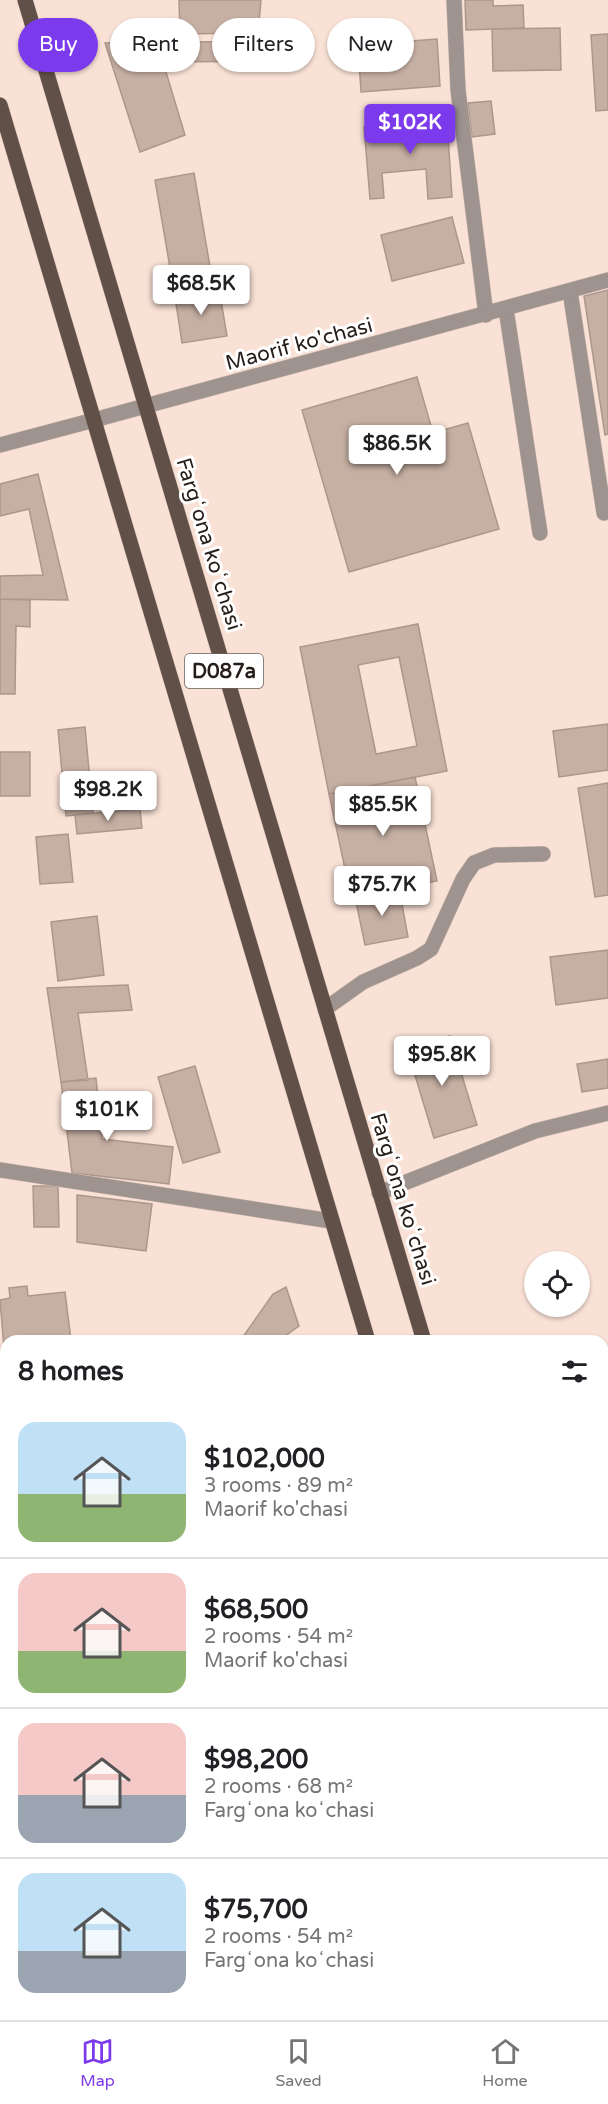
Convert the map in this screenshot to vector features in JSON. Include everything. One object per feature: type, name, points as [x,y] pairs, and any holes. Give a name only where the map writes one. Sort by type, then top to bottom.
[{"type":"main road","name":"Fargʻona koʻchasi","points":[[25,0],[422,1335]]},
{"type":"main road","name":"D087a","points":[[0,105],[366,1335]]},
{"type":"street","points":[[454,0],[458,90],[486,315]]},
{"type":"street","name":"Maorif ko'chasi","points":[[0,445],[486,315],[608,280]]},
{"type":"street","points":[[570,291],[604,513]]},
{"type":"street","points":[[506,309],[540,533]]},
{"type":"street","points":[[325,1009],[363,982],[417,958],[431,949],[463,879],[474,863],[494,855],[543,854]]},
{"type":"street","points":[[379,1193],[535,1131],[608,1113]]},
{"type":"street","points":[[0,1170],[331,1221]]},
{"type":"building","points":[[179,0],[261,0],[259,18],[212,18],[212,34],[200,34],[200,18],[180,18]]},
{"type":"building","points":[[465,0],[493,0],[493,6],[523,5],[524,28],[466,30]]},
{"type":"building","points":[[560,28],[561,70],[493,71],[492,29]]},
{"type":"building","points":[[608,34],[608,110],[596,111],[591,35]]},
{"type":"building","points":[[437,39],[440,86],[361,92],[360,72],[414,72],[414,41]]},
{"type":"building","points":[[200,42],[212,42],[212,62],[200,62]]},
{"type":"building","points":[[105,43],[110,43],[110,59]]},
{"type":"building","points":[[114,72],[166,72],[185,135],[140,152]]},
{"type":"building","points":[[491,101],[495,134],[472,137],[468,103]]},
{"type":"building","points":[[447,121],[452,197],[428,199],[426,169],[382,173],[384,198],[370,199],[364,127]]},
{"type":"building","points":[[194,173],[214,290],[175,297],[155,180]]},
{"type":"building","points":[[452,217],[464,263],[392,281],[381,235]]},
{"type":"building","points":[[219,289],[227,336],[182,343],[175,297]]},
{"type":"building","points":[[608,290],[608,434],[605,435],[584,296]]},
{"type":"building","points":[[417,377],[433,433],[468,423],[499,529],[349,572],[302,410]]},
{"type":"building","points":[[38,474],[68,600],[0,599],[0,576],[43,575],[29,509],[0,516],[0,484]]},
{"type":"building","points":[[0,599],[30,600],[30,627],[16,626],[15,694],[0,694]]},
{"type":"building","points":[[418,624],[447,771],[329,794],[300,647]],"holes":[[[399,657],[417,746],[376,754],[358,665]]]},
{"type":"building","points":[[608,724],[608,770],[559,777],[553,731]]},
{"type":"building","points":[[85,727],[93,813],[66,816],[58,730]]},
{"type":"building","points":[[0,752],[30,752],[30,796],[0,796]]},
{"type":"building","points":[[415,777],[437,881],[351,897],[329,794]]},
{"type":"building","points":[[608,783],[608,895],[595,897],[578,788]]},
{"type":"building","points":[[140,809],[142,828],[77,834],[75,815]]},
{"type":"building","points":[[68,834],[73,882],[40,884],[36,837]]},
{"type":"building","points":[[399,888],[408,937],[365,945],[355,897]]},
{"type":"building","points":[[97,916],[104,975],[58,981],[51,922]]},
{"type":"building","points":[[608,950],[608,998],[556,1005],[550,957]]},
{"type":"building","points":[[128,985],[132,1010],[78,1013],[88,1080],[61,1082],[47,988]]},
{"type":"building","points":[[450,1036],[477,1125],[434,1138],[407,1049]]},
{"type":"building","points":[[608,1059],[608,1088],[582,1092],[577,1064]]},
{"type":"building","points":[[195,1066],[220,1152],[183,1163],[158,1077]]},
{"type":"building","points":[[96,1078],[102,1139],[173,1147],[169,1184],[72,1173],[61,1082]]},
{"type":"building","points":[[33,1186],[58,1186],[59,1227],[34,1227]]},
{"type":"building","points":[[77,1195],[152,1204],[146,1251],[77,1242]]},
{"type":"building","points":[[27,1286],[28,1296],[65,1292],[70,1335],[3,1335],[0,1300],[10,1298],[9,1288]]},
{"type":"building","points":[[286,1287],[299,1326],[286,1335],[244,1335],[273,1294]]}]
